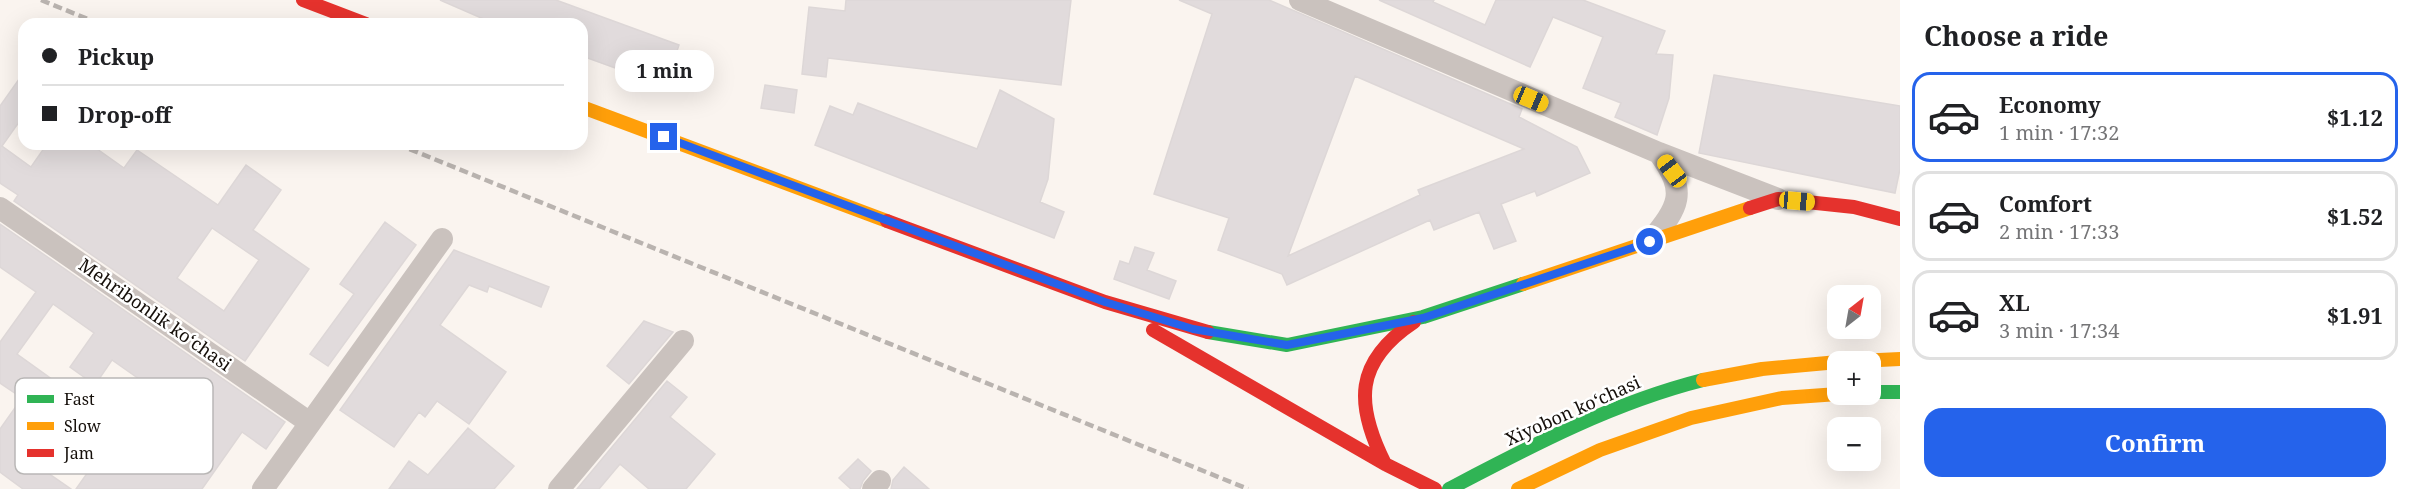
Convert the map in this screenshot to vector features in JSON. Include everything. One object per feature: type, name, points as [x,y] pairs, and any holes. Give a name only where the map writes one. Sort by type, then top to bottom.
[{"type":"main road","points":[[303,0],[350,18]]},
{"type":"main road","points":[[588,109],[1105,302],[1193,329],[1287,345],[1423,318],[1778,199],[1854,207],[1900,219]]},
{"type":"main road","points":[[1105,302],[1385,464],[1435,489]]},
{"type":"main road","points":[[1385,464],[1375,446],[1368,424],[1363,401],[1366,379],[1374,358],[1387,340],[1423,318]]},
{"type":"main road","name":"Xiyobon koʻchasi","points":[[1881,360],[1900,359]]},
{"type":"main road","name":"Xiyobon koʻchasi","points":[[1449,489],[1556,434],[1640,399],[1728,374],[1827,363]]},
{"type":"main road","points":[[1881,392],[1900,392]]},
{"type":"main road","points":[[1518,489],[1600,450],[1691,418],[1782,398],[1827,395]]},
{"type":"street","points":[[1300,0],[1659,153],[1778,199]]},
{"type":"street","points":[[1650,242],[1670,217],[1678,194],[1672,171],[1659,153]]},
{"type":"street","name":"Mehribonlik koʻchasi","points":[[0,208],[310,423]]},
{"type":"street","points":[[263,489],[442,240]]},
{"type":"street","points":[[559,489],[682,341]]},
{"type":"building","points":[[440,0],[556,0],[679,45],[665,86],[588,58],[588,18],[481,18]]},
{"type":"building","points":[[846,0],[1071,0],[1061,85],[828,58],[826,77],[802,74],[809,7],[845,11]]},
{"type":"building","points":[[1179,0],[1269,0],[1522,109],[1519,117],[1577,147],[1590,173],[1537,196],[1535,191],[1501,204],[1516,241],[1494,249],[1479,212],[1434,230],[1430,220],[1287,285],[1282,274],[1218,250],[1229,218],[1154,194],[1212,14]],"holes":[[[1355,76],[1524,149],[1418,190],[1420,195],[1288,256]]]},
{"type":"building","points":[[1379,0],[1434,0],[1433,2],[1485,25],[1496,0],[1583,0],[1665,31],[1656,54],[1673,55],[1669,98],[1657,135],[1615,117],[1621,103],[1583,88],[1603,37],[1553,17],[1530,67]]},
{"type":"building","points":[[1714,75],[1900,106],[1900,169],[1895,193],[1699,153]]},
{"type":"building","points":[[18,80],[18,123],[2,146],[31,167],[43,150],[98,150],[124,168],[137,150],[218,205],[246,165],[281,190],[253,230],[309,269],[245,361],[14,201],[18,195],[0,183],[0,106]],"holes":[[[212,228],[259,260],[224,311],[177,278]]]},
{"type":"building","points":[[765,85],[797,90],[794,113],[761,108]]},
{"type":"building","points":[[1000,90],[1054,119],[1048,179],[1040,202],[1064,212],[1054,238],[815,145],[830,106],[853,115],[858,103],[977,149]]},
{"type":"building","points":[[385,222],[416,245],[328,366],[310,354],[354,294],[340,284]]},
{"type":"building","points":[[0,224],[285,422],[266,449],[242,432],[213,473],[213,378],[138,378],[112,360],[100,378],[85,378],[70,367],[94,333],[53,304],[17,354],[50,378],[15,378],[15,393],[0,383],[0,342],[36,292],[0,267]]},
{"type":"building","points":[[1135,247],[1154,253],[1147,270],[1176,281],[1169,299],[1114,279],[1120,261],[1129,264]]},
{"type":"building","points":[[454,250],[549,287],[541,307],[489,286],[487,292],[469,285],[440,325],[506,372],[469,424],[437,401],[425,417],[419,412],[394,447],[340,410]]},
{"type":"building","points":[[644,321],[673,332],[629,384],[607,366]]},
{"type":"building","points":[[667,381],[687,397],[670,417],[715,454],[686,489],[649,489],[620,464],[599,489],[577,489]]},
{"type":"building","points":[[15,408],[15,474],[50,474],[71,489],[23,489],[0,472],[0,429]]},
{"type":"building","points":[[468,428],[514,466],[494,489],[389,489],[409,461],[428,475]]},
{"type":"building","points":[[858,459],[871,471],[860,489],[851,489],[839,478]]},
{"type":"building","points":[[904,467],[929,489],[891,489],[893,480]]},
{"type":"building","points":[[87,474],[213,474],[202,489],[76,489]]},
{"type":"railway","points":[[41,0],[85,18]]},
{"type":"railway","points":[[412,150],[1248,489]]},
{"type":"traffic: fast","points":[[1208,332],[1287,345],[1423,317],[1523,284]]},
{"type":"traffic: fast","points":[[1449,489],[1604,413],[1703,380]]},
{"type":"traffic: fast","points":[[1881,392],[1900,392]]},
{"type":"traffic: slow","points":[[588,109],[887,221]]},
{"type":"traffic: slow","points":[[1523,284],[1750,208]]},
{"type":"traffic: slow","points":[[1881,360],[1900,359]]},
{"type":"traffic: slow","points":[[1703,380],[1762,369],[1827,363]]},
{"type":"traffic: slow","points":[[1518,489],[1600,450],[1691,418],[1782,398],[1827,395]]},
{"type":"traffic: jam","points":[[303,0],[350,18]]},
{"type":"traffic: jam","points":[[1750,208],[1778,199],[1854,207],[1900,219]]},
{"type":"traffic: jam","points":[[887,221],[1105,302],[1208,332]]},
{"type":"traffic: jam","points":[[1385,464],[1368,422],[1365,403],[1366,386],[1371,369],[1380,353],[1394,337],[1414,322]]},
{"type":"traffic: jam","points":[[1153,330],[1385,464],[1435,489]]},
{"type":"route","points":[[664,137],[1105,302],[1193,329],[1287,345],[1423,318],[1650,242]]}]
